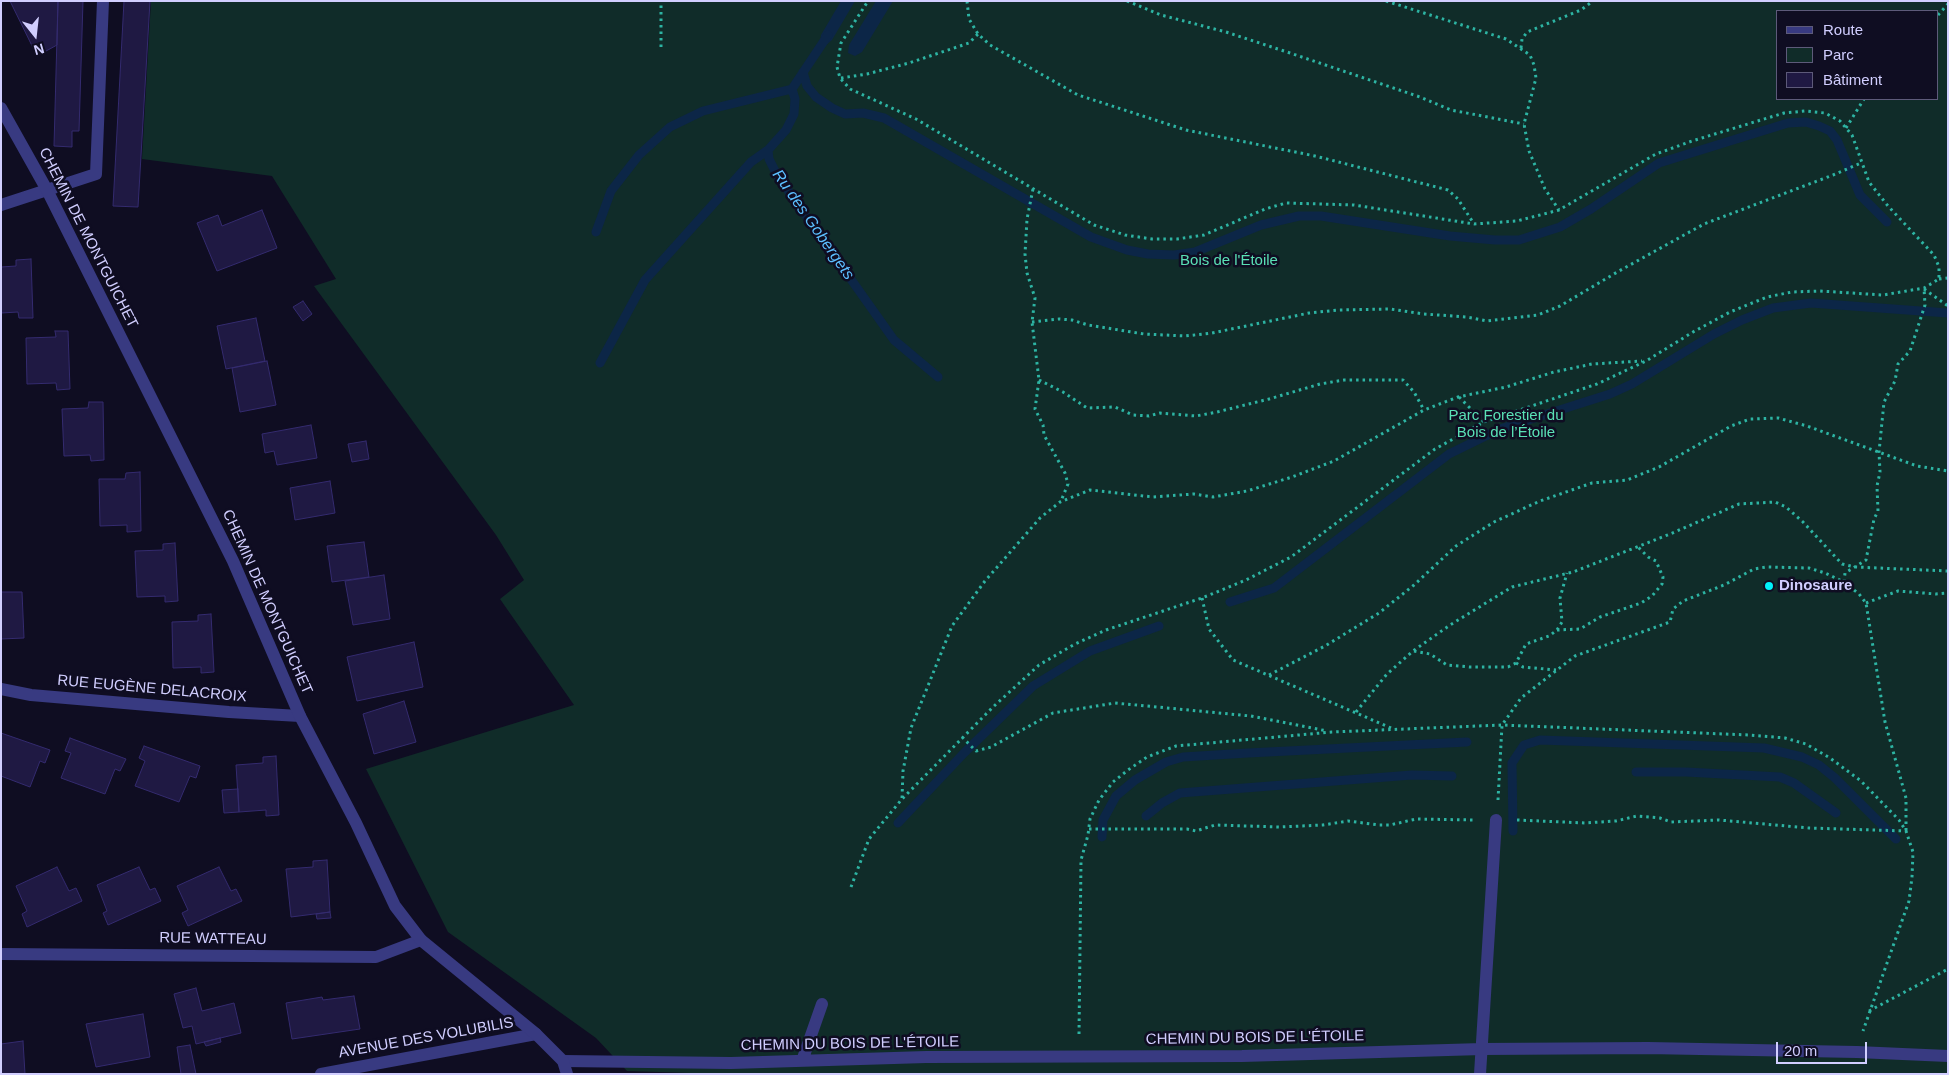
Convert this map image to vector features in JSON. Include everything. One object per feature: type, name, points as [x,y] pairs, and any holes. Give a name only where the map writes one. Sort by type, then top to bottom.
[{"type":"street","points":[[1,205],[96,174],[103,1]]},
{"type":"street","name":"CHEMIN DE MONTGUICHET","points":[[1,108],[47,190],[233,561],[300,716],[356,823],[395,906],[421,940],[536,1034],[563,1061]]},
{"type":"street","name":"RUE EUGÈNE DELACROIX","points":[[1,689],[31,695],[229,712],[300,716]]},
{"type":"street","points":[[1480,1074],[1496,820]]},
{"type":"street","name":"RUE WATTEAU","points":[[1,954],[376,957],[421,940]]},
{"type":"street","points":[[802,1061],[822,1004]]},
{"type":"street","name":"AVENUE DES VOLUBILIS","points":[[321,1074],[536,1034]]},
{"type":"street","name":"CHEMIN DU BOIS DE L'ÉTOILE","points":[[563,1061],[731,1063],[926,1057],[1242,1056],[1482,1049],[1648,1048],[1857,1052],[1948,1056]]},
{"type":"street","points":[[563,1061],[567,1074]]},
{"type":"path","points":[[661,1],[661,47]]},
{"type":"path","points":[[868,1],[841,43],[837,66],[840,78],[850,89],[916,119],[1094,225],[1124,235],[1152,239],[1177,239],[1204,234],[1264,209],[1286,203],[1354,205],[1474,224],[1517,221],[1558,210],[1656,154],[1784,113],[1805,111],[1825,113],[1840,121],[1846,128],[1852,136],[1860,163],[1869,182],[1883,200],[1934,255],[1939,267],[1939,279]]},
{"type":"path","points":[[967,1],[969,19],[978,34],[990,45],[1078,95],[1186,130],[1315,156],[1448,190],[1458,199],[1474,224]]},
{"type":"path","points":[[1128,1],[1161,15],[1226,32],[1420,97],[1450,110],[1524,124]]},
{"type":"path","points":[[1386,1],[1506,39],[1530,55],[1536,78],[1524,124],[1529,151],[1545,189],[1558,210]]},
{"type":"path","points":[[1521,48],[1522,39],[1527,32],[1581,10],[1593,1]]},
{"type":"path","points":[[1939,14],[1948,4]]},
{"type":"path","points":[[840,78],[867,74],[909,63],[969,43],[978,34]]},
{"type":"path","points":[[1846,128],[1863,100]]},
{"type":"path","points":[[1032,322],[1059,319],[1072,320],[1088,325],[1144,334],[1185,336],[1212,333],[1290,316],[1338,310],[1390,309],[1467,317],[1486,321],[1538,315],[1560,306],[1665,244],[1683,237],[1704,224],[1833,176],[1860,163]]},
{"type":"path","points":[[1033,188],[1027,219],[1025,254],[1027,273],[1035,298],[1032,322],[1039,380],[1035,408],[1043,425],[1044,435],[1068,484],[1060,502]]},
{"type":"path","points":[[851,887],[870,839],[902,799],[962,737],[1039,665],[1075,644],[1106,630],[1202,598],[1246,580],[1291,557],[1436,449],[1484,422],[1597,384],[1646,361],[1715,320],[1767,297],[1792,292],[1820,291],[1883,295],[1924,288],[1939,279],[1948,278]]},
{"type":"path","points":[[1924,288],[1948,306]]},
{"type":"path","points":[[1844,582],[1845,573],[1866,560],[1874,519],[1878,511],[1877,486],[1880,472],[1879,452],[1884,402],[1895,381],[1898,364],[1910,351],[1925,305],[1924,288]]},
{"type":"path","points":[[902,799],[903,771],[911,728],[952,626],[985,581],[1040,518],[1060,502],[1090,490],[1153,497],[1194,494],[1213,497],[1247,491],[1334,461],[1424,410],[1458,397],[1506,387],[1554,372],[1592,364],[1646,361]]},
{"type":"path","points":[[1039,380],[1063,392],[1087,408],[1115,407],[1133,415],[1149,416],[1160,413],[1196,416],[1269,399],[1320,384],[1344,380],[1403,380],[1414,392],[1424,410]]},
{"type":"path","points":[[1458,397],[1484,422]]},
{"type":"path","points":[[1269,675],[1325,646],[1379,613],[1414,585],[1456,546],[1494,522],[1540,501],[1592,483],[1616,482],[1635,477],[1659,467],[1731,426],[1750,418],[1778,418],[1807,426],[1916,466],[1948,472]]},
{"type":"path","points":[[1356,712],[1387,674],[1413,651],[1512,586],[1567,573],[1670,534],[1739,504],[1775,502],[1786,508],[1803,522],[1842,564],[1948,571]]},
{"type":"path","points":[[1557,630],[1580,629],[1600,618],[1641,603],[1652,596],[1662,584],[1662,577],[1656,562],[1637,546]]},
{"type":"path","points":[[1089,829],[1188,829],[1196,831],[1215,825],[1280,827],[1323,825],[1348,821],[1390,825],[1416,819],[1437,821],[1496,820],[1502,726],[1521,698],[1575,656],[1670,622],[1673,609],[1683,601],[1754,569],[1766,567],[1809,568],[1825,572],[1844,582],[1859,594],[1866,603],[1885,722],[1906,798],[1906,831]]},
{"type":"path","points":[[1413,651],[1430,654],[1447,665],[1496,668],[1508,667],[1516,663],[1526,644],[1549,636],[1557,630],[1562,622],[1560,598],[1567,573]]},
{"type":"path","points":[[1866,603],[1898,591],[1948,593]]},
{"type":"path","points":[[1202,598],[1209,629],[1233,660],[1392,728]]},
{"type":"path","points":[[1516,663],[1523,667],[1558,670]]},
{"type":"path","points":[[962,737],[976,751],[991,747],[1053,713],[1115,703],[1251,716],[1332,732]]},
{"type":"path","points":[[1079,1056],[1081,860],[1090,819],[1100,800],[1113,782],[1147,757],[1176,746],[1392,728],[1502,726],[1749,734],[1785,738],[1806,744],[1830,758],[1861,781],[1899,820],[1906,831],[1913,852],[1909,900],[1887,966],[1868,1011],[1857,1052]]},
{"type":"path","points":[[1537,820],[1602,822],[1638,816],[1660,818],[1671,822],[1719,820],[1826,828],[1906,831]]},
{"type":"path","points":[[1868,1011],[1948,969]]},
{"type":"green space","name":"Parc Forestier du Bois de l’Étoile","points":[[151,1],[1948,1],[1948,1074],[721,1074],[627,1071],[596,1038],[448,932],[366,769],[574,705],[500,599],[524,580],[496,535],[314,286],[336,279],[272,176],[142,159]]},
{"type":"water","points":[[841,1],[855,1],[832,40],[826,45],[820,43],[821,35]]},
{"type":"water","points":[[876,1],[893,1],[862,52],[855,56],[848,53],[849,45]]},
{"type":"building","points":[[10,1],[58,1],[57,45],[37,56]]},
{"type":"building","points":[[58,1],[83,1],[79,131],[72,131],[72,147],[54,146]]},
{"type":"building","points":[[124,1],[150,1],[138,207],[113,206]]},
{"type":"building","points":[[262,210],[277,248],[217,271],[197,223],[218,215],[222,226]]},
{"type":"building","points":[[31,259],[33,318],[19,318],[18,312],[1,313],[1,267],[16,266],[16,260]]},
{"type":"building","points":[[303,301],[312,314],[303,321],[293,307]]},
{"type":"building","points":[[256,318],[265,361],[226,369],[217,326]]},
{"type":"building","points":[[55,331],[68,331],[70,389],[57,390],[56,383],[27,384],[26,338],[56,337]]},
{"type":"building","points":[[267,361],[276,405],[240,412],[232,368]]},
{"type":"building","points":[[89,402],[103,402],[104,460],[91,461],[90,455],[64,456],[62,409],[88,408]]},
{"type":"building","points":[[311,425],[317,458],[277,465],[274,451],[265,453],[262,434]]},
{"type":"building","points":[[366,441],[369,459],[352,462],[348,444]]},
{"type":"building","points":[[140,472],[141,531],[127,532],[127,525],[100,526],[99,479],[125,479],[126,473]]},
{"type":"building","points":[[330,481],[335,513],[295,520],[290,488]]},
{"type":"building","points":[[364,542],[369,577],[332,582],[327,546]]},
{"type":"building","points":[[175,543],[178,601],[165,602],[165,596],[137,597],[135,551],[163,550],[163,544]]},
{"type":"building","points":[[384,575],[390,619],[353,625],[345,581]]},
{"type":"building","points":[[1,592],[22,592],[24,638],[1,639]]},
{"type":"building","points":[[211,614],[214,672],[201,673],[201,667],[173,668],[172,622],[198,621],[198,615]]},
{"type":"building","points":[[414,642],[423,687],[357,701],[347,657]]},
{"type":"building","points":[[404,701],[416,742],[374,754],[363,714]]},
{"type":"building","points":[[1,733],[50,750],[45,763],[40,761],[30,787],[1,776]]},
{"type":"building","points":[[70,738],[126,759],[120,771],[115,769],[105,794],[61,778],[71,753],[65,751]]},
{"type":"building","points":[[144,746],[200,766],[196,778],[190,776],[179,802],[135,786],[145,761],[139,758]]},
{"type":"building","points":[[276,756],[279,815],[266,816],[266,810],[239,812],[236,765],[263,763],[263,757]]},
{"type":"building","points":[[238,789],[239,812],[224,813],[222,790]]},
{"type":"building","points":[[327,860],[330,912],[291,917],[286,869],[313,867],[313,861]]},
{"type":"building","points":[[57,867],[69,891],[76,888],[82,901],[27,927],[22,914],[27,911],[16,886]]},
{"type":"building","points":[[139,867],[150,890],[155,888],[161,901],[108,925],[103,913],[107,911],[97,885]]},
{"type":"building","points":[[219,867],[231,891],[236,889],[242,901],[188,926],[182,913],[188,910],[177,886]]},
{"type":"building","points":[[330,912],[331,918],[317,919],[316,914]]},
{"type":"building","points":[[196,988],[202,1011],[234,1003],[241,1033],[196,1044],[192,1026],[183,1028],[174,994]]},
{"type":"building","points":[[354,996],[360,1029],[292,1039],[286,1003],[322,997],[323,1000]]},
{"type":"building","points":[[143,1014],[150,1057],[96,1067],[86,1024]]},
{"type":"building","points":[[220,1038],[221,1042],[206,1046],[204,1042]]},
{"type":"building","points":[[23,1041],[25,1074],[1,1074],[1,1044]]},
{"type":"building","points":[[190,1045],[196,1074],[181,1074],[177,1047]]},
{"type":"waterway","name":"Ru des Gobergets","points":[[828,35],[792,89],[795,99],[794,114],[786,130],[768,150],[769,159],[777,175],[894,340],[938,377]]},
{"type":"waterway","points":[[803,72],[807,86],[816,97],[832,108],[845,114],[863,113],[884,118],[1091,237],[1127,250],[1148,254],[1174,255],[1195,252],[1261,225],[1299,216],[1321,216],[1450,236],[1519,240],[1560,227],[1591,209],[1659,163],[1788,123],[1806,122],[1830,131],[1837,140],[1860,195],[1887,222]]},
{"type":"waterway","points":[[596,232],[611,191],[639,155],[670,127],[703,111],[792,89]]},
{"type":"waterway","points":[[600,363],[645,280],[751,162],[768,150]]},
{"type":"waterway","points":[[1230,602],[1274,588],[1449,454],[1500,429],[1610,394],[1632,384],[1714,334],[1742,320],[1773,308],[1811,303],[1948,313]]},
{"type":"waterway","points":[[898,823],[964,753],[1033,686],[1090,651],[1159,626]]},
{"type":"waterway","points":[[1513,831],[1512,763],[1524,745],[1540,740],[1764,748],[1802,757],[1819,765],[1835,778],[1896,839]]},
{"type":"waterway","points":[[1102,837],[1103,820],[1116,796],[1135,780],[1166,762],[1183,757],[1467,742]]},
{"type":"waterway","points":[[1636,772],[1686,772],[1780,777],[1794,783],[1836,813]]},
{"type":"waterway","points":[[1146,816],[1162,803],[1180,793],[1412,775],[1452,776]]},
{"type":"place","name":"Dinosaure","points":[[1769,586]]},
{"type":"park label","name":"Bois de l'Étoile","points":[[1229,261]]}]
